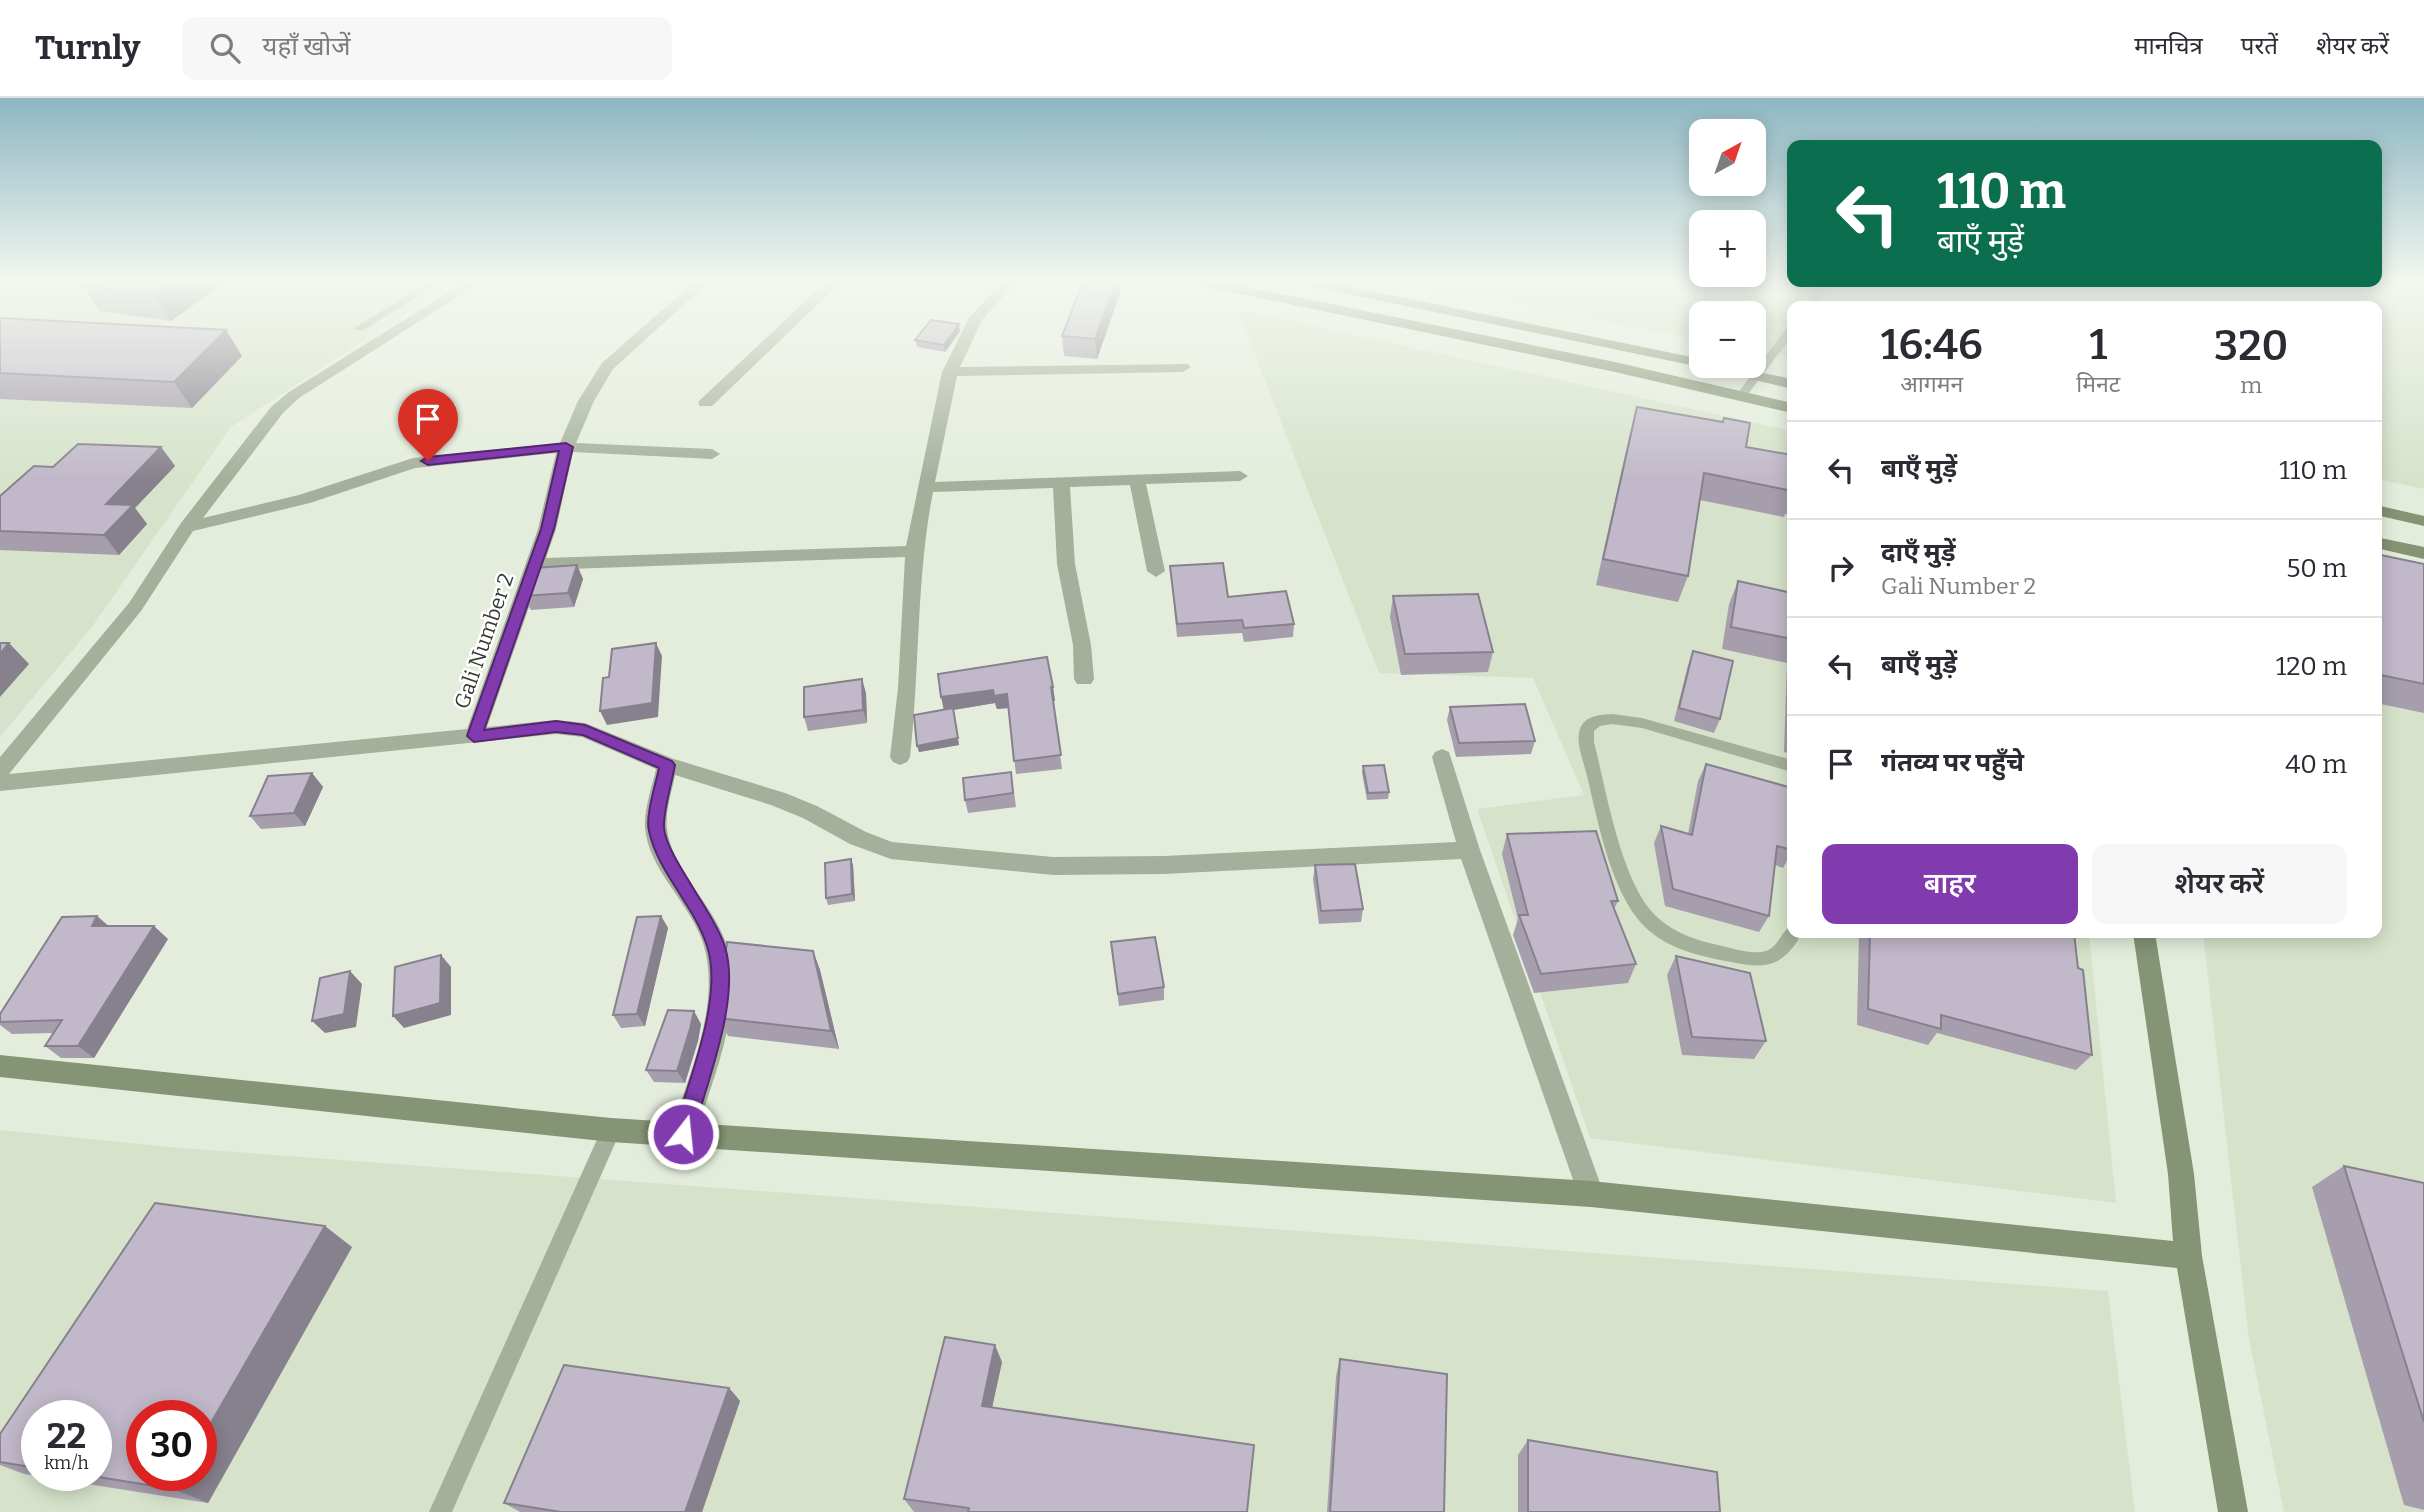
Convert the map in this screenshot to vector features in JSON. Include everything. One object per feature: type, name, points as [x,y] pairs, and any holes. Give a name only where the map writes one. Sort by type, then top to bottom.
[{"type":"street","points":[[0,771],[135,607],[187,527],[261,430],[294,395],[369,348]]},
{"type":"street","name":"Gali Number 2","points":[[474,736],[547,529],[566,447],[586,401],[607,366],[627,348]]},
{"type":"street","points":[[706,403],[764,348]]},
{"type":"street","points":[[900,757],[908,688],[914,551],[950,372],[962,348]]},
{"type":"street","points":[[1530,348],[1787,407]]},
{"type":"street","points":[[1628,348],[1689,361]]},
{"type":"street","points":[[950,372],[1183,367]]},
{"type":"street","points":[[1764,378],[1787,383]]},
{"type":"street","points":[[187,527],[304,499],[413,463],[566,447],[712,454]]},
{"type":"street","points":[[926,487],[1240,476]]},
{"type":"street","points":[[1137,480],[1156,571]]},
{"type":"street","points":[[1061,482],[1066,564],[1082,645],[1084,679]]},
{"type":"street","points":[[2382,511],[2424,521]]},
{"type":"street","points":[[2382,543],[2424,553]]},
{"type":"street","points":[[535,564],[914,551]]},
{"type":"street","points":[[0,783],[556,727],[585,730],[667,765],[778,799],[810,812],[858,838],[891,850],[1053,866],[1164,864],[1469,850]]},
{"type":"street","points":[[1442,757],[1469,850],[1591,1194]]},
{"type":"street","points":[[667,765],[656,829],[667,858],[699,909],[716,947],[720,975],[719,1006],[683,1134]]},
{"type":"street","points":[[2145,938],[2181,1174],[2188,1256],[2233,1512]]},
{"type":"street","points":[[0,1066],[611,1130],[1591,1194],[2188,1256]]},
{"type":"lane","points":[[1741,396],[1754,378]]},
{"type":"lane","points":[[1787,765],[1642,723],[1612,719],[1596,721],[1587,729],[1586,742],[1626,886],[1640,910],[1662,933],[1708,951],[1752,959],[1773,956],[1787,948],[1791,938]]},
{"type":"lane","points":[[440,1512],[611,1130]]},
{"type":"shaded area","points":[[0,348],[353,348],[231,427],[92,627],[0,737]]},
{"type":"shaded area","points":[[1252,348],[1414,348],[1787,430],[1787,938],[2090,938],[2116,1203],[1590,1138],[1477,809],[1584,795],[1533,678],[1379,673]]},
{"type":"shaded area","points":[[1766,348],[1787,348],[1787,357],[1766,353]]},
{"type":"shaded area","points":[[2382,348],[2424,348],[2424,489],[2382,480]]},
{"type":"shaded area","points":[[2382,566],[2424,576],[2424,1512],[2284,1512],[2249,1339],[2204,938],[2382,938]]},
{"type":"shaded area","points":[[0,1130],[181,1148],[2108,1291],[2135,1512],[0,1512]]},
{"type":"building","points":[[0,348],[208,348],[174,382],[0,373]]},
{"type":"building","points":[[1637,407],[1723,422],[1724,418],[1750,423],[1746,447],[1787,454],[1787,490],[1704,473],[1688,576],[1603,559]]},
{"type":"building","points":[[78,444],[161,447],[106,504],[133,505],[104,535],[0,531],[0,496],[34,466],[53,467]]},
{"type":"building","points":[[2382,555],[2424,564],[2424,684],[2382,675]]},
{"type":"building","points":[[1223,563],[1228,597],[1286,591],[1294,624],[1244,628],[1242,620],[1177,624],[1170,566]]},
{"type":"building","points":[[577,565],[568,593],[523,596],[534,568]]},
{"type":"building","points":[[1738,581],[1787,592],[1787,638],[1731,627]]},
{"type":"building","points":[[1478,594],[1493,652],[1405,654],[1393,596]]},
{"type":"building","points":[[0,643],[9,643],[0,654]]},
{"type":"building","points":[[656,643],[652,703],[600,711],[603,678],[609,677],[612,649]]},
{"type":"building","points":[[1693,651],[1733,661],[1720,719],[1679,708]]},
{"type":"building","points":[[1047,657],[1061,755],[1014,761],[1007,694],[994,696],[993,690],[941,697],[938,674]]},
{"type":"building","points":[[862,679],[863,710],[804,717],[804,687]]},
{"type":"building","points":[[1525,704],[1535,741],[1459,743],[1450,707]]},
{"type":"building","points":[[953,708],[958,738],[917,746],[914,715]]},
{"type":"building","points":[[1706,764],[1787,787],[1787,849],[1777,846],[1769,916],[1673,889],[1661,826],[1692,835]]},
{"type":"building","points":[[1384,765],[1389,792],[1368,793],[1363,766]]},
{"type":"building","points":[[1011,772],[1013,793],[965,800],[963,778]]},
{"type":"building","points":[[312,773],[294,813],[250,816],[268,776]]},
{"type":"building","points":[[1596,831],[1618,901],[1611,901],[1636,964],[1541,974],[1519,915],[1528,915],[1507,834]]},
{"type":"building","points":[[851,859],[852,894],[826,898],[825,863]]},
{"type":"building","points":[[1355,864],[1363,909],[1321,911],[1315,865]]},
{"type":"building","points":[[97,916],[92,926],[154,926],[78,1046],[45,1046],[62,1020],[0,1022],[0,1014],[62,917]]},
{"type":"building","points":[[661,916],[637,1014],[613,1015],[637,917]]},
{"type":"building","points":[[1155,937],[1164,987],[1118,994],[1111,942]]},
{"type":"building","points":[[1870,938],[2075,938],[2078,968],[2083,970],[2092,1055],[1941,1015],[1941,1029],[1868,1009]]},
{"type":"building","points":[[727,942],[813,951],[831,1031],[718,1018]]},
{"type":"building","points":[[441,955],[440,1003],[393,1016],[395,967]]},
{"type":"building","points":[[1676,956],[1750,973],[1766,1041],[1692,1037]]},
{"type":"building","points":[[350,971],[344,1014],[312,1021],[320,978]]},
{"type":"building","points":[[668,1010],[694,1011],[677,1071],[646,1070]]},
{"type":"building","points":[[2344,1166],[2424,1183],[2424,1422]]},
{"type":"building","points":[[155,1203],[325,1226],[217,1412],[217,1400],[126,1400],[126,1481],[112,1479],[112,1400],[23,1400]]},
{"type":"building","points":[[945,1337],[995,1345],[982,1406],[1254,1445],[1247,1512],[968,1512],[969,1508],[904,1499]]},
{"type":"building","points":[[1340,1359],[1447,1374],[1444,1512],[1330,1512]]},
{"type":"building","points":[[564,1365],[729,1388],[685,1512],[561,1512],[504,1503]]},
{"type":"building","points":[[21,1403],[21,1465],[0,1462],[0,1434]]},
{"type":"building","points":[[1528,1440],[1717,1472],[1720,1512],[1528,1512]]},
{"type":"route","points":[[428,461],[566,447],[547,529],[474,736],[556,727],[585,730],[667,765],[656,829],[667,858],[699,909],[716,947],[720,975],[719,1006],[683,1134]]}]
